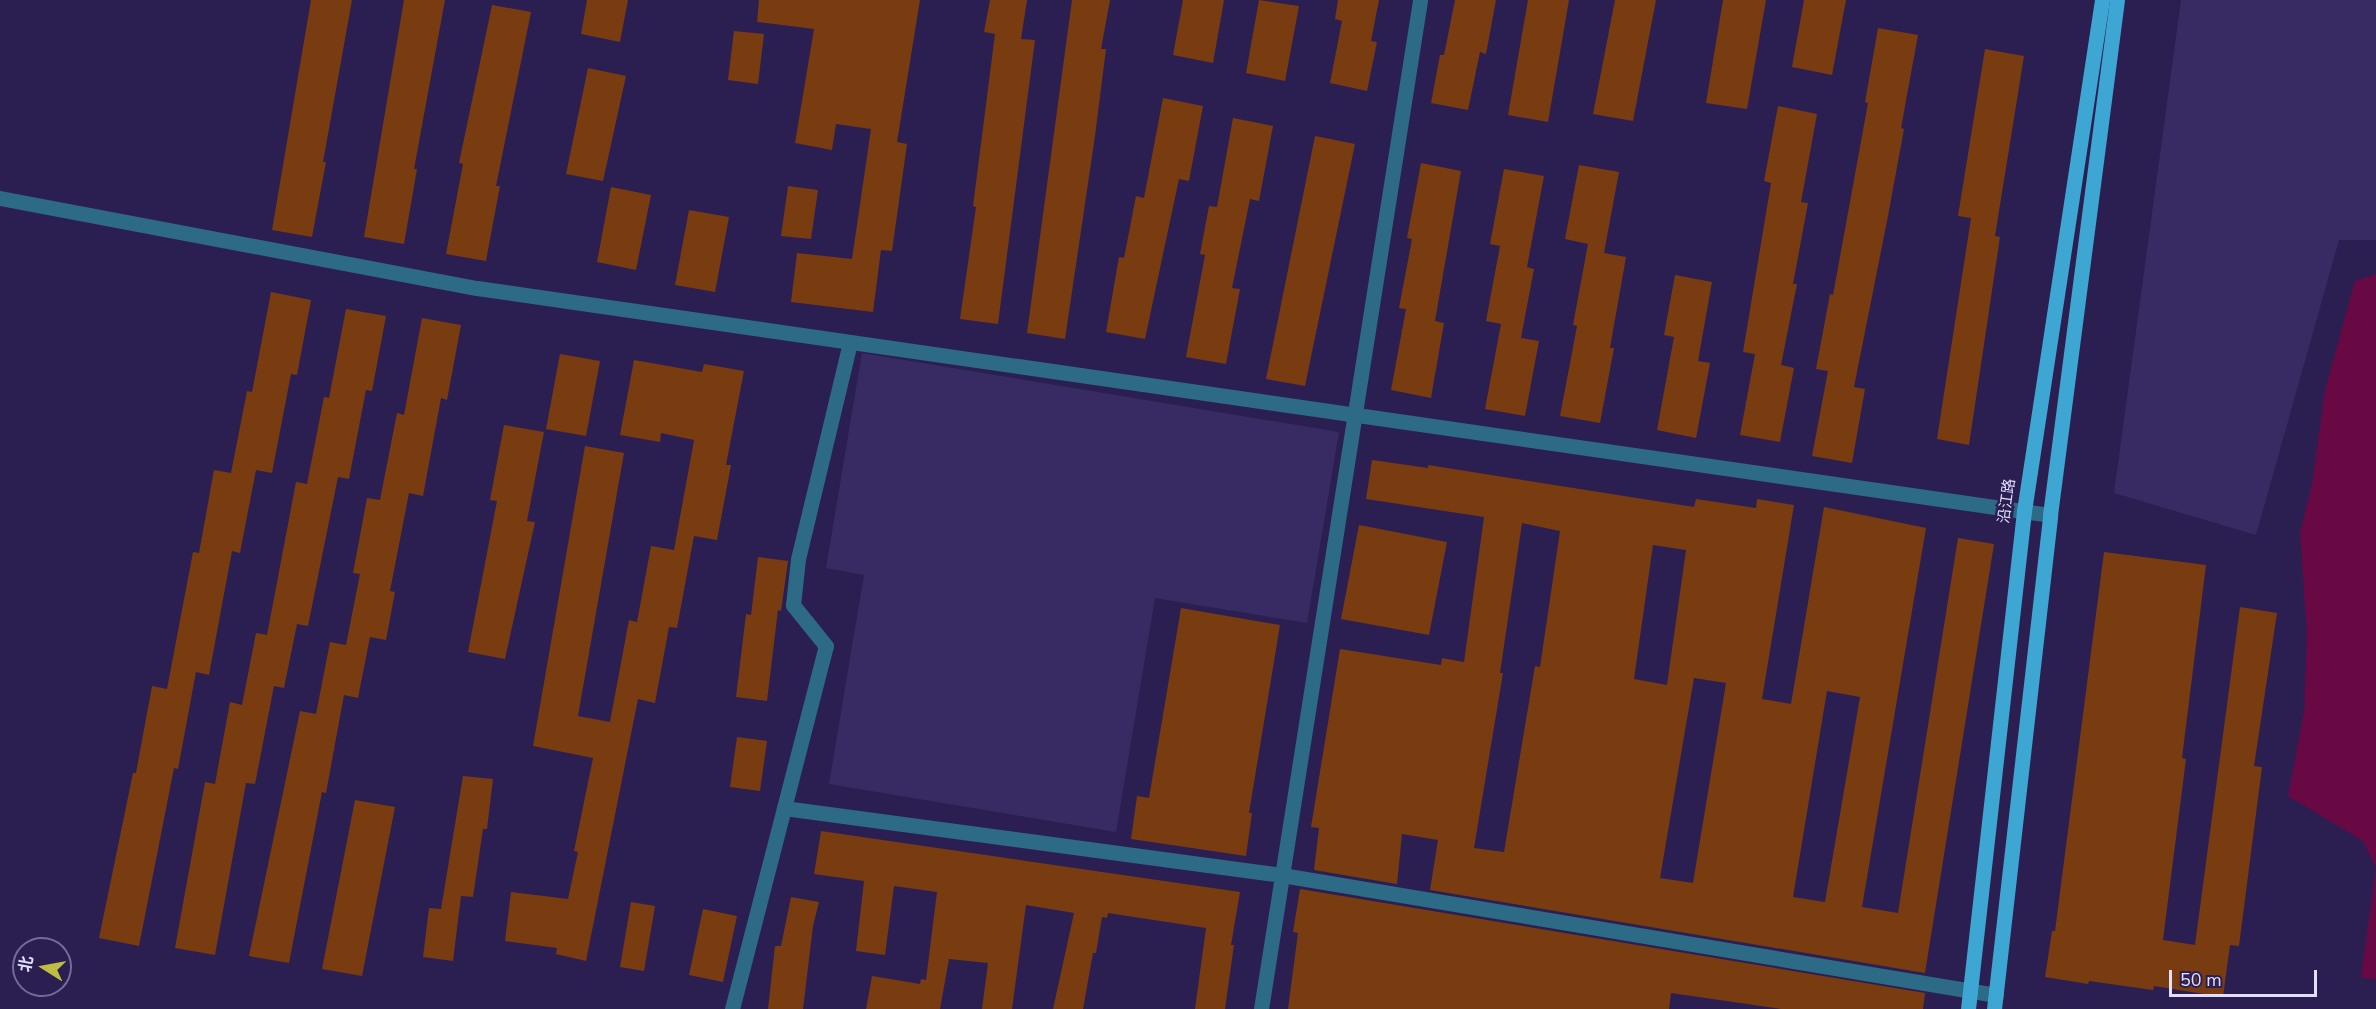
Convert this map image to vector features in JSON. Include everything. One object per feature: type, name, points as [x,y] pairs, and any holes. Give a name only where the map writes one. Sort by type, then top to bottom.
[{"type":"main road","name":"沿江路","points":[[1968,1009],[2024,511],[2102,0]]},
{"type":"main road","points":[[1995,1002],[2050,515],[2117,0]]},
{"type":"street","points":[[1261,1009],[1420,0]]},
{"type":"street","points":[[0,198],[477,288],[2050,515]]},
{"type":"street","points":[[732,1009],[826,646],[793,605],[798,559],[850,342]]},
{"type":"street","points":[[784,808],[1282,875],[1970,991],[1995,1002]]},
{"type":"shaded area","points":[[2181,0],[2376,0],[2376,240],[2339,240],[2256,535],[2114,493]]},
{"type":"shaded area","points":[[2376,274],[2376,868],[2363,841],[2288,796],[2304,712],[2307,634],[2300,533],[2312,484],[2325,390],[2355,281]]},
{"type":"shaded area","points":[[862,353],[1339,432],[1307,623],[1155,598],[1116,832],[829,784],[864,575],[826,568]]},
{"type":"shaded area","points":[[2376,868],[2376,980],[2361,977]]},
{"type":"building","points":[[311,0],[352,0],[312,237],[272,230]]},
{"type":"building","points":[[404,0],[445,0],[414,169],[417,169],[404,244],[364,237]]},
{"type":"building","points":[[587,0],[628,0],[620,42],[581,34]]},
{"type":"building","points":[[759,0],[920,0],[897,142],[907,144],[892,251],[881,250],[873,312],[791,302],[797,253],[852,259],[871,129],[836,124],[832,150],[795,143],[814,29],[757,22]]},
{"type":"building","points":[[990,0],[1027,0],[1021,39],[1035,40],[998,324],[960,319],[976,207],[973,206],[995,34],[984,32]]},
{"type":"building","points":[[1072,0],[1110,0],[1101,49],[1106,49],[1095,136],[1065,339],[1027,333]]},
{"type":"building","points":[[1183,0],[1224,0],[1213,63],[1173,55]]},
{"type":"building","points":[[1259,0],[1299,6],[1285,81],[1246,73]]},
{"type":"building","points":[[1338,0],[1379,0],[1371,41],[1377,42],[1367,91],[1330,83],[1342,21],[1335,19]]},
{"type":"building","points":[[1455,0],[1496,0],[1486,54],[1480,52],[1468,110],[1431,103],[1440,55],[1444,55]]},
{"type":"building","points":[[1528,0],[1569,0],[1548,122],[1508,115]]},
{"type":"building","points":[[1615,0],[1656,0],[1633,121],[1593,114]]},
{"type":"building","points":[[1723,0],[1766,0],[1747,109],[1706,103]]},
{"type":"building","points":[[1804,0],[1846,0],[1832,75],[1792,67]]},
{"type":"building","points":[[492,5],[531,12],[496,186],[500,186],[486,261],[446,254],[463,164],[459,163]]},
{"type":"building","points":[[1878,28],[1918,35],[1901,128],[1904,129],[1854,387],[1865,389],[1852,463],[1812,456],[1828,371],[1816,369],[1830,294],[1833,295],[1868,103],[1865,102]]},
{"type":"building","points":[[734,31],[764,34],[758,84],[728,80]]},
{"type":"building","points":[[1985,49],[2024,56],[1995,236],[2000,237],[1969,445],[1937,439],[1971,218],[1958,216]]},
{"type":"building","points":[[588,68],[626,76],[603,181],[566,174]]},
{"type":"building","points":[[1163,98],[1203,106],[1189,181],[1179,179],[1145,339],[1106,332],[1119,257],[1124,258],[1136,196],[1144,198]]},
{"type":"building","points":[[1778,106],[1817,114],[1801,202],[1808,203],[1793,284],[1797,284],[1781,365],[1794,368],[1780,442],[1740,435],[1755,354],[1743,352],[1771,183],[1764,181]]},
{"type":"building","points":[[1233,118],[1273,126],[1259,201],[1250,199],[1232,288],[1240,289],[1226,364],[1186,357],[1205,255],[1200,254],[1209,206],[1217,207]]},
{"type":"building","points":[[1315,136],[1355,144],[1305,386],[1266,379]]},
{"type":"building","points":[[1421,163],[1461,171],[1435,321],[1444,323],[1431,398],[1391,390],[1406,309],[1399,308],[1412,239],[1407,238]]},
{"type":"building","points":[[1579,165],[1619,172],[1604,253],[1626,257],[1610,348],[1614,348],[1600,423],[1560,416],[1577,326],[1573,325],[1588,244],[1565,239]]},
{"type":"building","points":[[1504,169],[1544,176],[1527,267],[1534,269],[1521,338],[1539,341],[1525,416],[1485,409],[1501,324],[1486,321],[1500,246],[1490,244]]},
{"type":"building","points":[[788,186],[818,190],[811,239],[781,236]]},
{"type":"building","points":[[611,187],[651,195],[636,270],[597,262]]},
{"type":"building","points":[[689,210],[729,217],[715,292],[675,285]]},
{"type":"building","points":[[1675,275],[1712,282],[1698,361],[1710,363],[1696,438],[1657,430],[1674,337],[1664,335]]},
{"type":"building","points":[[271,292],[311,300],[297,375],[291,374],[272,473],[256,470],[240,553],[232,551],[209,675],[196,672],[178,769],[174,768],[139,946],[99,938],[133,773],[136,773],[152,686],[167,689],[193,552],[199,553],[214,470],[231,473],[247,391],[252,392]]},
{"type":"building","points":[[346,309],[386,316],[372,391],[366,390],[349,479],[338,477],[308,626],[297,624],[284,688],[274,686],[255,784],[246,783],[215,955],[175,948],[205,782],[215,784],[230,702],[242,705],[256,633],[267,635],[296,482],[307,484],[324,397],[329,398]]},
{"type":"building","points":[[422,318],[461,325],[447,400],[441,398],[423,496],[409,493],[390,591],[395,592],[386,640],[370,637],[358,698],[344,695],[326,793],[322,792],[289,963],[249,956],[300,711],[316,714],[330,642],[346,645],[360,574],[353,573],[367,498],[380,500],[397,413],[404,415]]},
{"type":"building","points":[[560,354],[600,361],[586,436],[546,429]]},
{"type":"building","points":[[634,360],[702,372],[704,364],[744,371],[726,465],[731,465],[717,540],[694,536],[677,628],[669,627],[655,703],[638,699],[586,961],[556,954],[557,948],[505,941],[511,892],[568,899],[578,852],[574,851],[593,758],[533,746],[585,446],[624,453],[578,716],[610,722],[629,620],[637,622],[651,546],[674,550],[694,440],[661,433],[660,442],[620,435]]},
{"type":"building","points":[[504,425],[544,432],[527,521],[535,522],[505,659],[468,652],[497,501],[490,500]]},
{"type":"building","points":[[1372,460],[1428,468],[1428,465],[1694,507],[1696,499],[1756,508],[1757,499],[1794,505],[1762,699],[1791,704],[1824,507],[1926,528],[1862,907],[1898,913],[1958,538],[1994,544],[1925,973],[1430,890],[1438,840],[1402,834],[1397,884],[1314,870],[1319,828],[1311,827],[1340,649],[1441,665],[1442,658],[1464,662],[1484,517],[1366,499]],"holes":[[[1522,523],[1560,531],[1540,667],[1535,666],[1504,852],[1474,848],[1503,673],[1500,673]],[[1653,545],[1686,550],[1667,685],[1634,679]],[[1694,678],[1726,683],[1693,883],[1660,878]],[[1827,691],[1860,697],[1825,902],[1793,897]]]},
{"type":"building","points":[[1359,525],[1447,542],[1429,635],[1341,619]]},
{"type":"building","points":[[2104,552],[2206,565],[2182,758],[2186,759],[2163,940],[2195,945],[2240,607],[2277,613],[2254,766],[2262,767],[2239,946],[2230,945],[2223,997],[2154,986],[2153,990],[2089,981],[2088,984],[2045,977],[2052,931],[2055,931]]},
{"type":"building","points":[[758,557],[788,561],[781,611],[778,610],[767,701],[736,697],[746,614],[751,615]]},
{"type":"building","points":[[1181,608],[1280,625],[1249,813],[1252,813],[1246,856],[1131,839],[1137,796],[1149,798]]},
{"type":"building","points":[[737,737],[767,741],[760,791],[730,787]]},
{"type":"building","points":[[463,776],[493,779],[487,829],[483,829],[473,897],[461,896],[453,961],[423,957],[429,908],[441,909]]},
{"type":"building","points":[[355,800],[395,807],[362,976],[322,969]]},
{"type":"building","points":[[821,831],[1240,892],[1231,945],[1234,945],[1225,1009],[1195,1009],[1206,928],[1108,913],[1107,918],[1102,917],[1083,1009],[1053,1009],[1074,913],[1026,905],[1012,1009],[982,1009],[988,963],[949,959],[940,1009],[866,1009],[872,976],[920,984],[921,979],[926,980],[937,892],[894,886],[885,955],[856,951],[864,881],[814,874]]},
{"type":"building","points":[[1300,889],[1925,993],[1923,1009],[1781,1009],[1671,993],[1669,1009],[1288,1009],[1298,933],[1293,932]]},
{"type":"building","points":[[791,897],[819,902],[813,926],[803,1009],[768,1009],[775,946],[781,946]]},
{"type":"building","points":[[631,902],[655,906],[644,971],[620,967]]},
{"type":"building","points":[[703,909],[737,916],[723,982],[689,975]]}]
